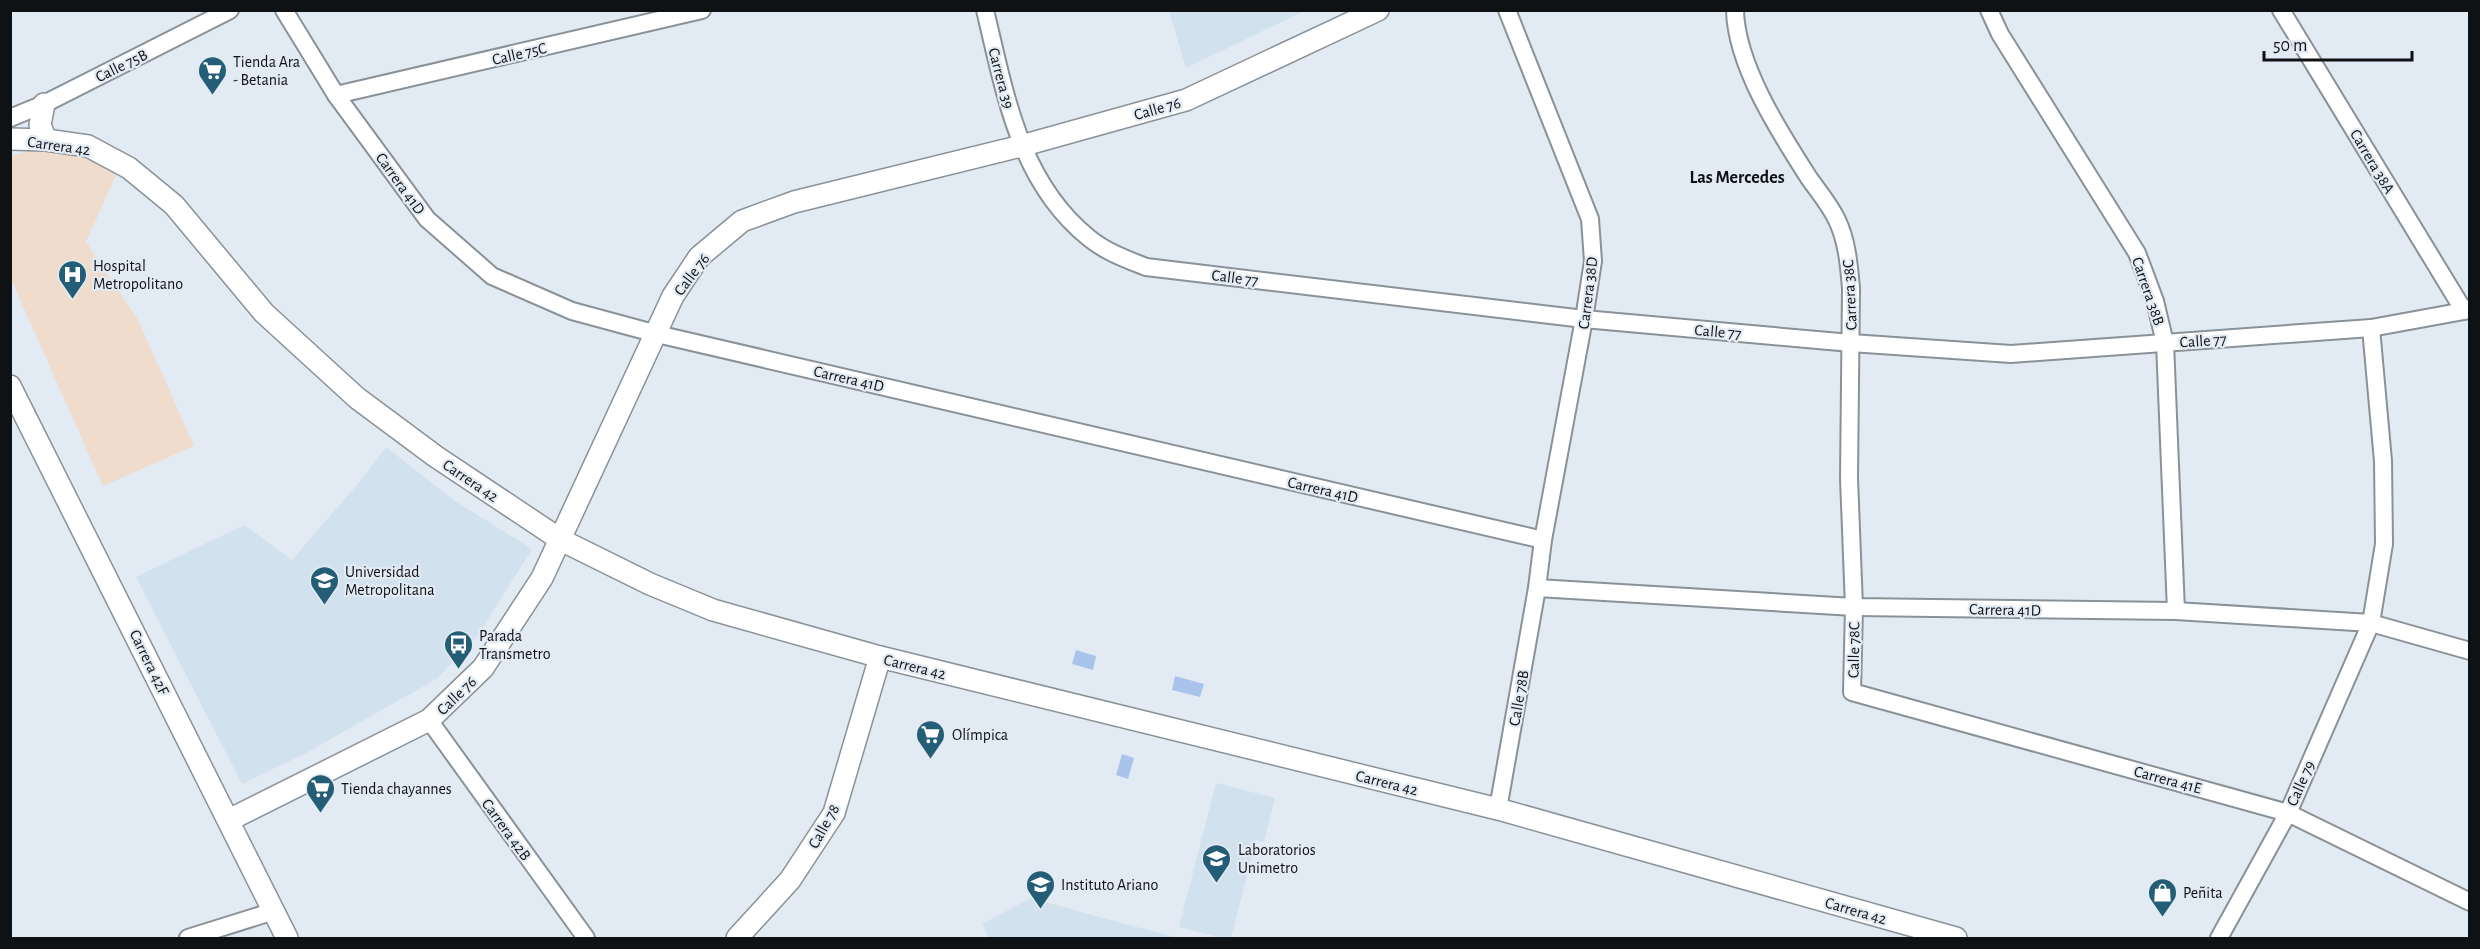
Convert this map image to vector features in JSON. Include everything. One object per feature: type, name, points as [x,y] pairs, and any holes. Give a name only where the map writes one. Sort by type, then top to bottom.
[{"type":"street","name":"Calle 75B","points":[[10,118],[44,104],[230,10]]},
{"type":"street","name":"Carrera 41D","points":[[284,10],[336,95],[427,219],[492,276],[572,311],[657,334],[1543,540]]},
{"type":"street","name":"Calle 75C","points":[[336,95],[702,10]]},
{"type":"street","name":"Carrera 39","points":[[985,10],[1021,146]]},
{"type":"street","name":"Calle 76","points":[[229,820],[429,720],[483,668],[542,578],[673,296],[699,257],[742,221],[794,202],[1021,146],[1186,100],[1378,10]]},
{"type":"street","name":"Carrera 38D","points":[[1507,10],[1590,219],[1593,261],[1543,540],[1538,588]]},
{"type":"street","name":"Carrera 38C","points":[[1735,10],[1749,74],[1797,159],[1837,221],[1848,257],[1854,607]]},
{"type":"street","name":"Carrera 38B","points":[[1989,10],[2000,34],[2137,253],[2155,301],[2165,343],[2176,611]]},
{"type":"street","name":"Carrera 38A","points":[[2281,10],[2467,310]]},
{"type":"street","points":[[44,104],[40,125],[46,140]]},
{"type":"street","name":"Carrera 42","points":[[10,139],[46,140],[88,146],[129,168],[174,205],[264,314],[357,398],[435,456],[561,540],[650,584],[713,610],[880,657],[1498,809],[1956,939]]},
{"type":"street","name":"Calle 77","points":[[1021,146],[1043,188],[1066,217],[1090,240],[1116,255],[1146,267],[1584,319],[1851,344],[2011,354],[2371,328],[2467,310]]},
{"type":"street","points":[[2371,328],[2383,462],[2384,544],[2371,623]]},
{"type":"street","name":"Carrera 42F","points":[[10,386],[287,939]]},
{"type":"street","name":"Carrera 41D","points":[[1538,588],[1854,607],[2176,611],[2371,623],[2469,651]]},
{"type":"street","name":"Calle 78B","points":[[1498,809],[1538,588]]},
{"type":"street","name":"Calle 78C","points":[[1852,692],[1854,607]]},
{"type":"street","name":"Calle 79","points":[[2219,939],[2288,813],[2371,623]]},
{"type":"street","name":"Calle 78","points":[[737,939],[790,880],[834,813],[880,657]]},
{"type":"street","name":"Carrera 41E","points":[[1852,692],[2288,813],[2469,902]]},
{"type":"street","name":"Carrera 42B","points":[[429,720],[585,939]]},
{"type":"street","points":[[188,939],[274,911]]},
{"type":"shaded area","points":[[1169,10],[1304,11],[1186,68]]},
{"type":"shaded area","name":"Hospital Metropolitano","points":[[38,149],[81,151],[116,175],[86,242],[138,320],[194,446],[103,486],[11,279],[10,156]]},
{"type":"shaded area","name":"Universidad Metropolitana","points":[[386,447],[455,501],[532,549],[478,635],[438,678],[308,752],[242,784],[136,577],[244,525],[292,560],[362,479]]},
{"type":"shaded area","name":"Laboratorios Unimetro","points":[[1216,783],[1275,798],[1264,842],[1256,840],[1231,938],[1179,927]]},
{"type":"shaded area","name":"Instituto Ariano","points":[[1031,898],[1179,938],[989,938],[982,924]]},
{"type":"water","points":[[1076,650],[1096,656],[1093,670],[1072,664]]},
{"type":"water","points":[[1175,676],[1204,684],[1200,697],[1172,690]]},
{"type":"water","points":[[1122,754],[1134,758],[1128,779],[1116,775]]},
{"type":"place","name":"Tienda Ara - Betania","points":[[212,96]]},
{"type":"place","name":"Hospital Metropolitano","points":[[72,300]]},
{"type":"place","name":"Universidad Metropolitana","points":[[324,606]]},
{"type":"place","name":"Parada Transmetro","points":[[458,670]]},
{"type":"place","name":"Olímpica","points":[[931,760]]},
{"type":"place","name":"Tienda chayannes","points":[[320,814]]},
{"type":"place","name":"Laboratorios Unimetro","points":[[1217,884]]},
{"type":"place","name":"Instituto Ariano","points":[[1040,910]]},
{"type":"place","name":"Peñita","points":[[2162,918]]},
{"type":"district","name":"Las Mercedes","points":[[1737,177]]}]
